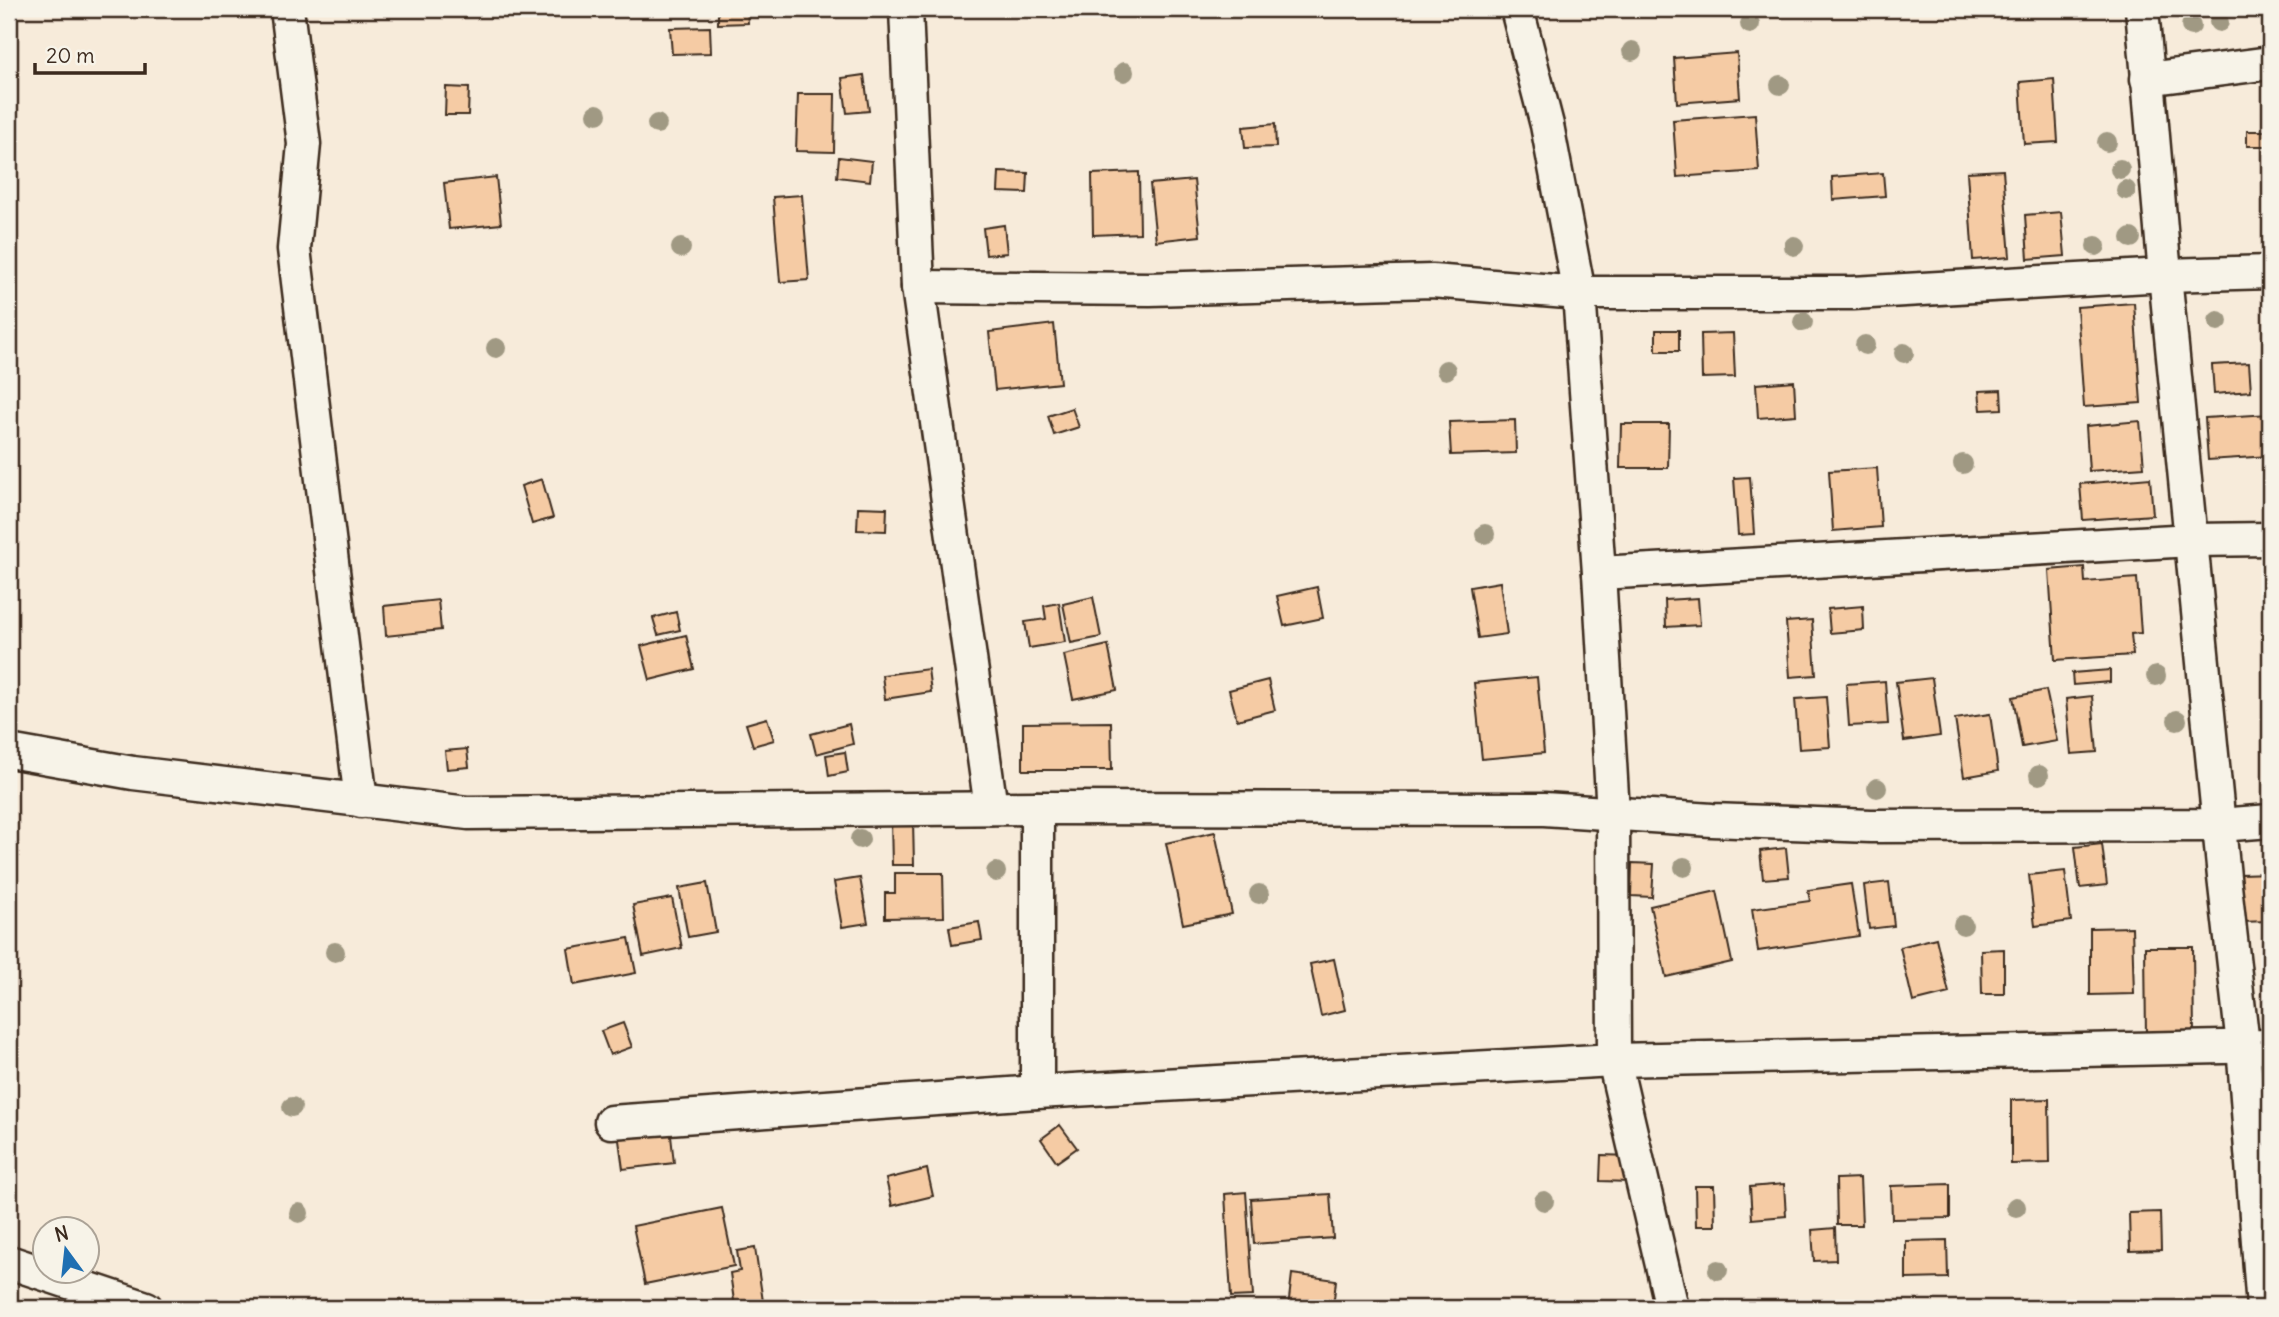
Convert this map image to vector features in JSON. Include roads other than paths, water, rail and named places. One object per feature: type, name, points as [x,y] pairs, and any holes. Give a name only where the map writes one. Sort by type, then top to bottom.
[{"type":"street","points":[[287,9],[304,144],[294,250],[361,801]]},
{"type":"street","points":[[906,9],[918,287],[991,808]]},
{"type":"street","points":[[1517,9],[1547,125],[1579,293],[1613,813],[1614,1060],[1672,1308]]},
{"type":"street","points":[[2142,9],[2165,275],[2220,825],[2257,1045],[2263,1308]]},
{"type":"street","points":[[2147,79],[2270,63]]},
{"type":"street","points":[[918,287],[1150,289],[1432,281],[1579,293],[1853,293],[2165,275],[2270,272]]},
{"type":"street","points":[[1599,573],[2192,540],[2270,539]]},
{"type":"street","points":[[9,751],[133,773],[468,813],[991,808],[1544,809],[1712,820],[1871,826],[2220,825],[2270,821]]},
{"type":"street","points":[[1037,808],[1037,1092]]},
{"type":"street","points":[[611,1122],[1037,1092],[1614,1060],[2257,1045]]},
{"type":"street","points":[[9,1262],[146,1308]]}]
